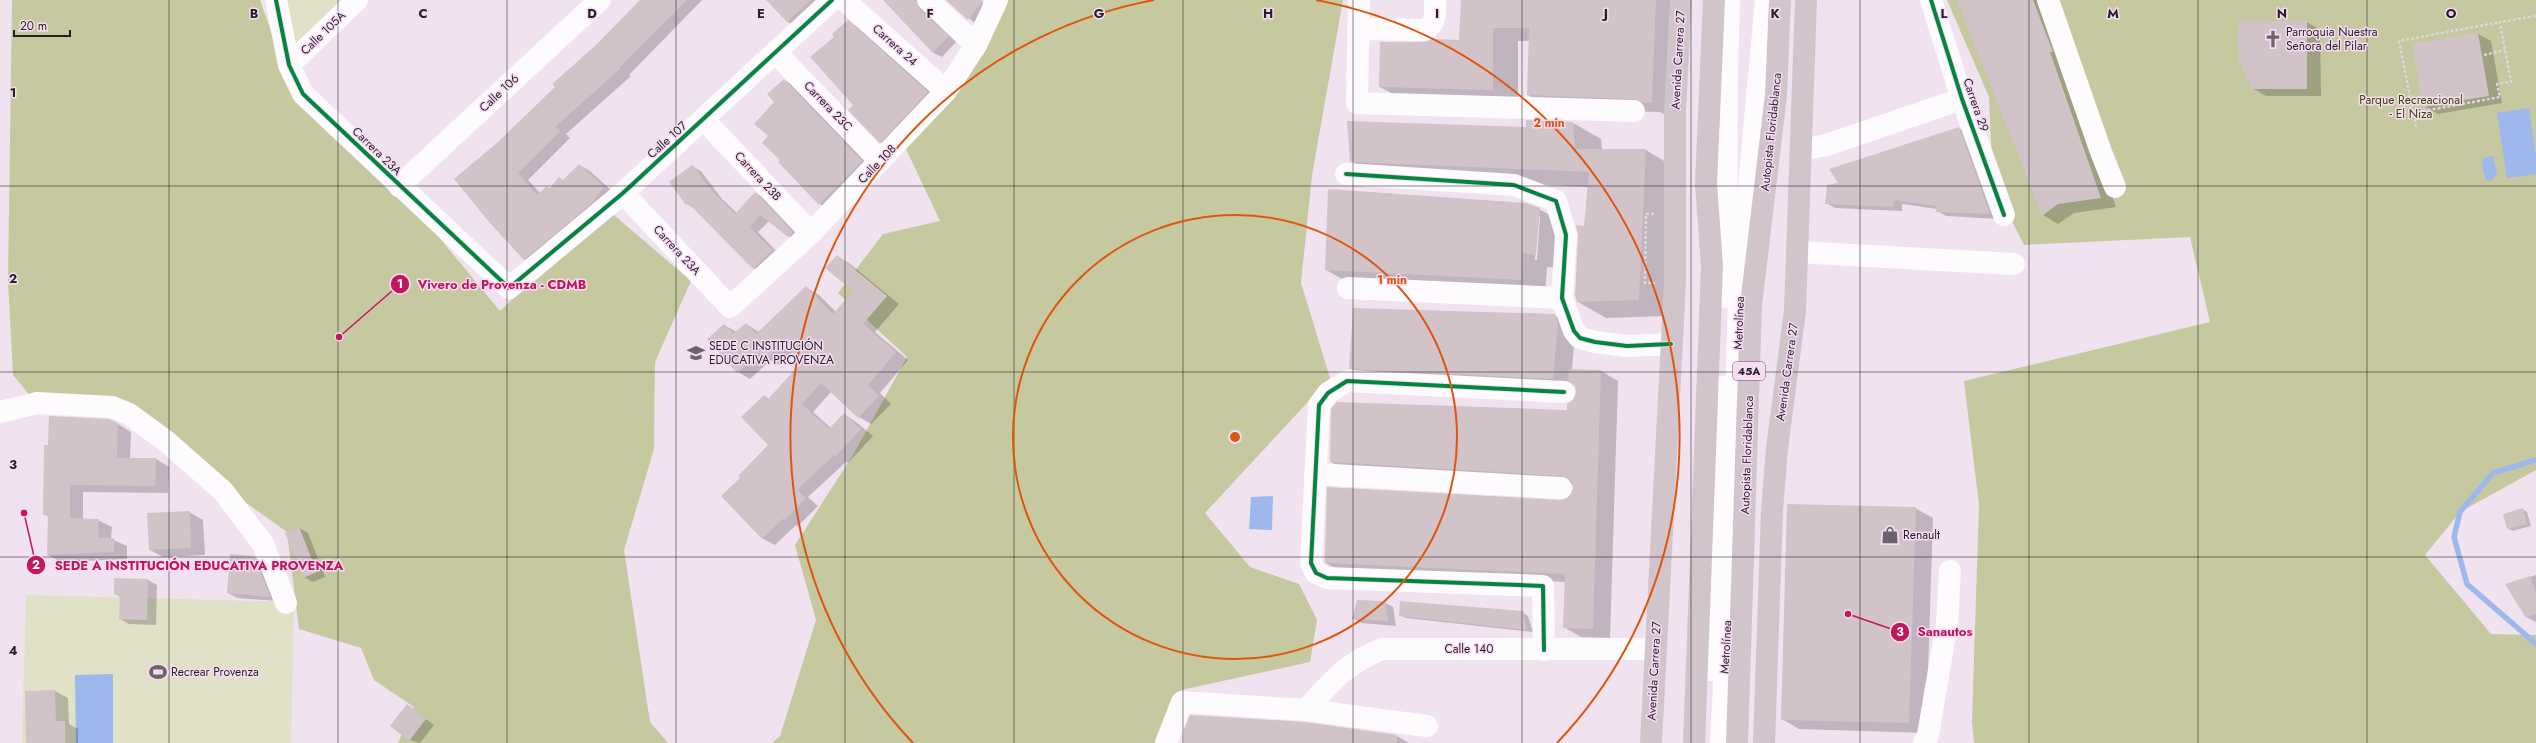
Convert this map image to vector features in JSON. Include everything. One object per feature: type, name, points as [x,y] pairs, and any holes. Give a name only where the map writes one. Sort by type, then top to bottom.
[{"type":"highway","name":"Avenida Carrera 27","points":[[1651,743],[1675,282],[1675,112],[1681,0]]},
{"type":"highway","points":[[1694,743],[1712,266],[1706,184],[1714,0]]},
{"type":"highway","name":"Autopista Floridablanca","points":[[1737,743],[1751,305],[1776,95],[1780,0]]},
{"type":"highway","name":"Avenida Carrera 27","points":[[1764,743],[1772,511],[1777,448],[1795,311],[1806,0]]},
{"type":"street","name":"Carrera 23A","points":[[276,0],[289,65],[303,94],[509,288]]},
{"type":"street","name":"Calle 105A","points":[[289,65],[357,0]]},
{"type":"street","name":"Calle 106","points":[[399,186],[600,0]]},
{"type":"street","name":"Calle 107","points":[[509,288],[623,193],[704,120],[832,0]]},
{"type":"street","name":"Carrera 24","points":[[844,0],[946,91]]},
{"type":"street","points":[[928,0],[976,46]]},
{"type":"street","name":"Calle 108","points":[[730,307],[811,233],[946,91],[976,46],[997,0]]},
{"type":"street","points":[[1359,0],[1357,103],[1634,111]]},
{"type":"street","points":[[1358,29],[1424,30],[1431,27],[1435,18],[1435,0]]},
{"type":"street","name":"Metrolínea","points":[[1708,743],[1711,573],[1725,329],[1728,184],[1726,74],[1729,0]]},
{"type":"street","name":"Metrolínea","points":[[1721,743],[1733,512],[1739,294],[1766,0]]},
{"type":"street","name":"Carrera 29","points":[[1931,0],[1962,99],[2004,215]]},
{"type":"street","points":[[2048,0],[2101,152],[2115,187]]},
{"type":"street","name":"Carrera 23C","points":[[776,52],[880,161]]},
{"type":"street","points":[[1801,150],[1826,145],[1962,99]]},
{"type":"street","name":"Carrera 23B","points":[[704,120],[811,233]]},
{"type":"street","points":[[1346,174],[1514,185],[1556,201],[1566,235],[1562,298],[1574,331],[1580,338],[1627,346],[1671,344]]},
{"type":"street","name":"Carrera 23A","points":[[623,193],[730,307]]},
{"type":"street","points":[[1797,252],[2014,264]]},
{"type":"street","points":[[1348,288],[1562,298]]},
{"type":"street","points":[[1544,650],[1543,586],[1327,578],[1316,573],[1311,563],[1319,405],[1328,393],[1347,381],[1564,392]]},
{"type":"street","points":[[0,412],[37,403],[112,407],[130,414],[166,442],[223,491],[263,544],[286,603]]},
{"type":"street","points":[[1315,474],[1561,488]]},
{"type":"street","points":[[1924,743],[1928,736],[1947,623],[1950,570]]},
{"type":"street","name":"Calle 140","points":[[1306,710],[1334,678],[1358,659],[1382,649],[1544,650],[1655,648]]},
{"type":"street","points":[[1166,743],[1182,702],[1306,710],[1427,726]]},
{"type":"path","points":[[2416,127],[2399,42],[2536,16]]},
{"type":"path","points":[[2413,113],[2500,97],[2497,84],[2511,82],[2500,22]]},
{"type":"path","points":[[2484,55],[2505,50]]},
{"type":"path","points":[[1645,283],[1646,214]]},
{"type":"green space","points":[[12,0],[260,0],[292,90],[409,201],[500,311],[608,210],[691,281],[655,362],[654,449],[624,550],[650,722],[668,743],[398,743],[414,707],[374,680],[361,648],[299,629],[287,532],[133,422],[33,399],[13,375],[8,282]]},
{"type":"green space","points":[[282,0],[344,0],[290,53]]},
{"type":"green space","points":[[1003,0],[1343,0],[1312,175],[1301,283],[1330,378],[1205,513],[1250,567],[1299,584],[1317,620],[1310,662],[1181,690],[1175,717],[1161,743],[772,743],[780,736],[816,620],[795,545],[853,455],[907,357],[838,293],[883,234],[940,221],[906,149]]},
{"type":"green space","name":"Parque Recreacional - El Niza","points":[[1947,0],[2536,0],[2536,470],[2460,512],[2425,555],[2491,634],[2536,635],[2536,743],[1974,743],[1972,721],[1979,505],[1964,381],[2210,322],[2190,237],[2024,245],[1993,184],[1989,97]]},
{"type":"green space","name":"Recrear Provenza","points":[[26,595],[294,602],[291,743],[22,743]]},
{"type":"water","points":[[2529,108],[2536,156],[2536,174],[2507,178],[2497,113]]},
{"type":"water","points":[[2493,156],[2497,174],[2491,181],[2486,180],[2482,166],[2483,158]]},
{"type":"water","points":[[1273,496],[1272,530],[1249,529],[1251,497]]},
{"type":"water","points":[[113,674],[113,743],[76,743],[75,675]]},
{"type":"building","points":[[640,0],[687,0],[619,68],[620,69],[555,127],[560,131],[518,173],[537,195],[547,186],[549,189],[559,177],[563,180],[579,164],[604,187],[591,204],[524,260],[489,222],[454,179],[498,142],[555,87],[552,84],[596,45]]},
{"type":"building","points":[[766,0],[811,0],[787,22]]},
{"type":"building","points":[[883,0],[916,0],[919,9],[949,36],[933,53]]},
{"type":"building","points":[[946,0],[983,0],[968,20]]},
{"type":"building","points":[[1461,0],[1656,0],[1652,103],[1643,103],[1634,99],[1527,95],[1529,28],[1493,28],[1493,90],[1379,87],[1380,42],[1424,42],[1433,39],[1459,40]]},
{"type":"building","points":[[1957,0],[2033,0],[2053,52],[2050,52],[2101,198],[2058,204],[2042,216]]},
{"type":"building","points":[[848,20],[928,92],[880,143],[848,110],[853,105],[810,57],[834,37],[832,34]]},
{"type":"building","name":"Parroquia Nuestra Señora del Pilar","points":[[2238,21],[2307,21],[2307,89],[2252,89],[2238,58]]},
{"type":"building","points":[[2478,33],[2489,96],[2423,107],[2412,44]]},
{"type":"building","points":[[784,79],[862,161],[819,205],[778,162],[780,160],[762,143],[768,136],[754,124],[774,102],[767,94]]},
{"type":"building","points":[[1526,120],[1573,122],[1575,149],[1646,149],[1639,300],[1577,302],[1575,296],[1578,236],[1576,225],[1584,226],[1589,172],[1350,162],[1347,121],[1526,127]]},
{"type":"building","points":[[1959,127],[1990,214],[1936,212],[1936,206],[1894,200],[1893,207],[1825,204],[1827,185],[1838,183],[1829,169]]},
{"type":"building","points":[[692,165],[713,192],[735,214],[755,192],[793,232],[788,237],[760,215],[750,227],[772,250],[753,269],[688,203],[686,205],[669,182]]},
{"type":"building","points":[[1328,189],[1526,203],[1540,208],[1536,255],[1522,253],[1521,280],[1325,270]]},
{"type":"building","points":[[837,255],[887,296],[863,324],[896,352],[868,385],[879,396],[858,418],[821,383],[802,404],[829,429],[844,413],[861,429],[835,457],[834,455],[797,490],[806,498],[785,520],[784,518],[762,539],[721,496],[740,478],[738,476],[768,445],[741,417],[764,395],[768,399],[802,362],[782,343],[766,359],[760,353],[737,373],[707,339],[724,324],[733,334],[746,323],[756,334],[806,286],[833,314],[853,291],[825,268]]},
{"type":"building","points":[[1353,308],[1555,314],[1558,323],[1553,379],[1349,369]]},
{"type":"building","points":[[1569,369],[1601,370],[1593,629],[1563,628],[1565,574],[1325,563],[1327,487],[1560,500],[1567,499],[1573,489],[1572,482],[1562,476],[1330,462],[1331,409],[1337,402],[1567,410],[1567,404],[1574,399],[1576,392],[1575,386],[1568,381]]},
{"type":"building","points":[[49,416],[109,419],[118,423],[117,458],[156,458],[155,486],[70,485],[70,518],[99,519],[98,538],[114,538],[114,552],[47,555],[48,515],[43,515],[44,445],[48,445]]},
{"type":"building","points":[[1787,504],[1916,507],[1909,723],[1781,720]]},
{"type":"building","points":[[2523,508],[2527,524],[2507,529],[2503,514]]},
{"type":"building","points":[[190,511],[191,548],[149,550],[147,513]]},
{"type":"building","points":[[299,527],[317,572],[303,578],[285,533]]},
{"type":"building","points":[[230,554],[254,556],[270,597],[227,593]]},
{"type":"building","points":[[2530,576],[2536,593],[2536,614],[2526,618],[2505,584]]},
{"type":"building","points":[[114,578],[148,579],[147,620],[119,619],[120,595],[114,594]]},
{"type":"building","points":[[1357,600],[1385,601],[1388,621],[1352,619]]},
{"type":"building","points":[[1400,601],[1523,611],[1527,630],[1399,616]]},
{"type":"building","points":[[55,690],[56,721],[65,721],[65,743],[26,743],[25,691]]},
{"type":"building","points":[[407,704],[426,719],[409,741],[390,726]]},
{"type":"building","points":[[1190,715],[1305,722],[1397,735],[1397,743],[1184,743],[1184,730]]},
{"type":"waterway","points":[[2536,460],[2493,473],[2460,512],[2454,537],[2467,584],[2536,644]]},
{"type":"cycle path","points":[[276,0],[289,65],[303,94],[509,288],[623,193],[832,0]]},
{"type":"cycle path","points":[[1931,0],[1962,99],[2004,215]]},
{"type":"cycle path","points":[[1346,174],[1514,185],[1556,201],[1566,235],[1562,298],[1574,331],[1580,338],[1595,342],[1627,346],[1671,344]]},
{"type":"cycle path","points":[[1544,650],[1543,586],[1327,578],[1316,573],[1311,563],[1319,405],[1328,393],[1347,381],[1564,392]]},
{"type":"place","name":"Parroquia Nuestra Señora del Pilar","points":[[2273,39]]},
{"type":"place","name":"Vivero de Provenza - CDMB","points":[[339,337]]},
{"type":"place","name":"SEDE C INSTITUCIÓN EDUCATIVA PROVENZA","points":[[696,353]]},
{"type":"place","name":"SEDE A INSTITUCIÓN EDUCATIVA PROVENZA","points":[[24,513]]},
{"type":"place","name":"Renault","points":[[1890,535]]},
{"type":"place","name":"Sanautos","points":[[1848,614]]},
{"type":"place","name":"Recrear Provenza","points":[[158,672]]}]
